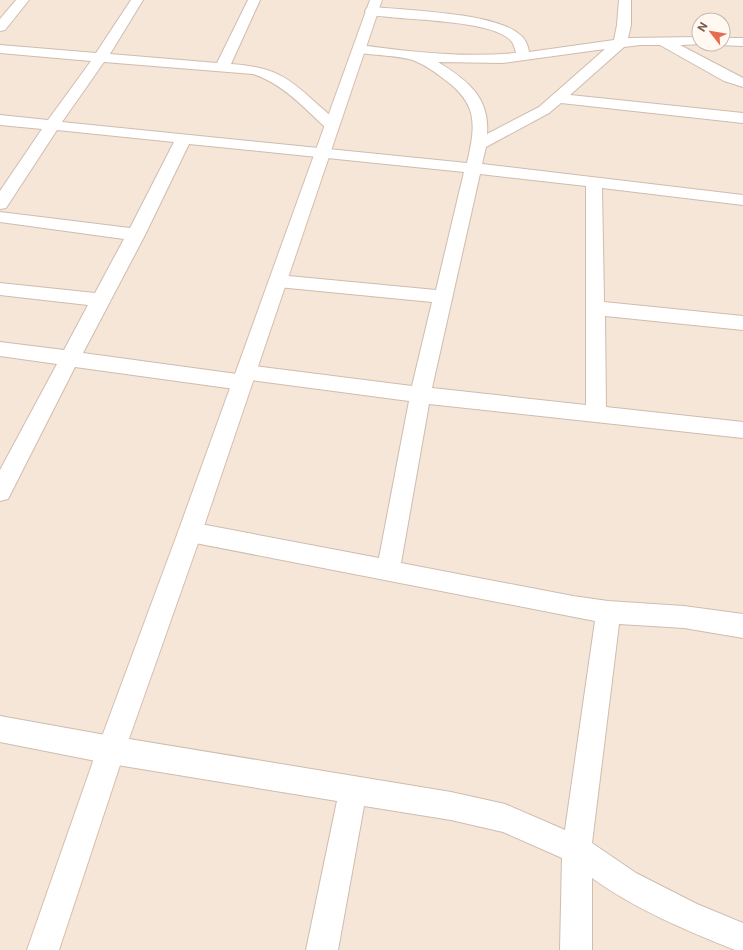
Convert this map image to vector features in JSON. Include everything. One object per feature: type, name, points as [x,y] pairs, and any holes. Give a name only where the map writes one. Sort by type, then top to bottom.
[{"type":"street","points":[[0,27],[23,0]]},
{"type":"street","points":[[0,204],[53,124],[100,58],[137,0]]},
{"type":"street","points":[[222,67],[254,0]]},
{"type":"street","points":[[479,145],[544,110],[620,42],[624,24],[626,1]]},
{"type":"street","points":[[43,950],[111,750],[190,532],[331,124],[360,49],[374,6],[490,25],[513,34],[522,46],[523,57]]},
{"type":"street","points":[[659,40],[728,78],[743,83]]},
{"type":"street","points":[[360,49],[419,57],[463,60],[523,57],[620,42],[659,40],[691,42]]},
{"type":"street","points":[[731,42],[743,42]]},
{"type":"street","points":[[0,49],[255,70],[273,76],[291,88],[331,124]]},
{"type":"street","points":[[388,571],[420,395],[472,168],[479,145],[479,110],[473,98],[462,86],[437,67],[419,57]]},
{"type":"street","points":[[559,98],[743,118]]},
{"type":"street","points":[[0,120],[53,124],[472,168],[743,200]]},
{"type":"street","points":[[0,492],[6,468],[136,235],[184,138]]},
{"type":"street","points":[[594,183],[596,414]]},
{"type":"street","points":[[0,217],[136,235]]},
{"type":"street","points":[[278,281],[443,297]]},
{"type":"street","points":[[0,289],[99,300]]},
{"type":"street","points":[[595,308],[743,323]]},
{"type":"street","points":[[0,349],[68,358],[743,430]]},
{"type":"street","points":[[190,532],[608,612],[684,617],[743,626]]},
{"type":"street","points":[[576,950],[577,850],[605,646],[608,612]]},
{"type":"street","points":[[0,729],[111,750],[451,806],[505,818],[577,850],[625,884],[688,916],[743,938]]},
{"type":"street","points":[[322,950],[353,790]]},
{"type":"shaded area","points":[[0,0],[743,0],[743,950],[0,950]]}]
